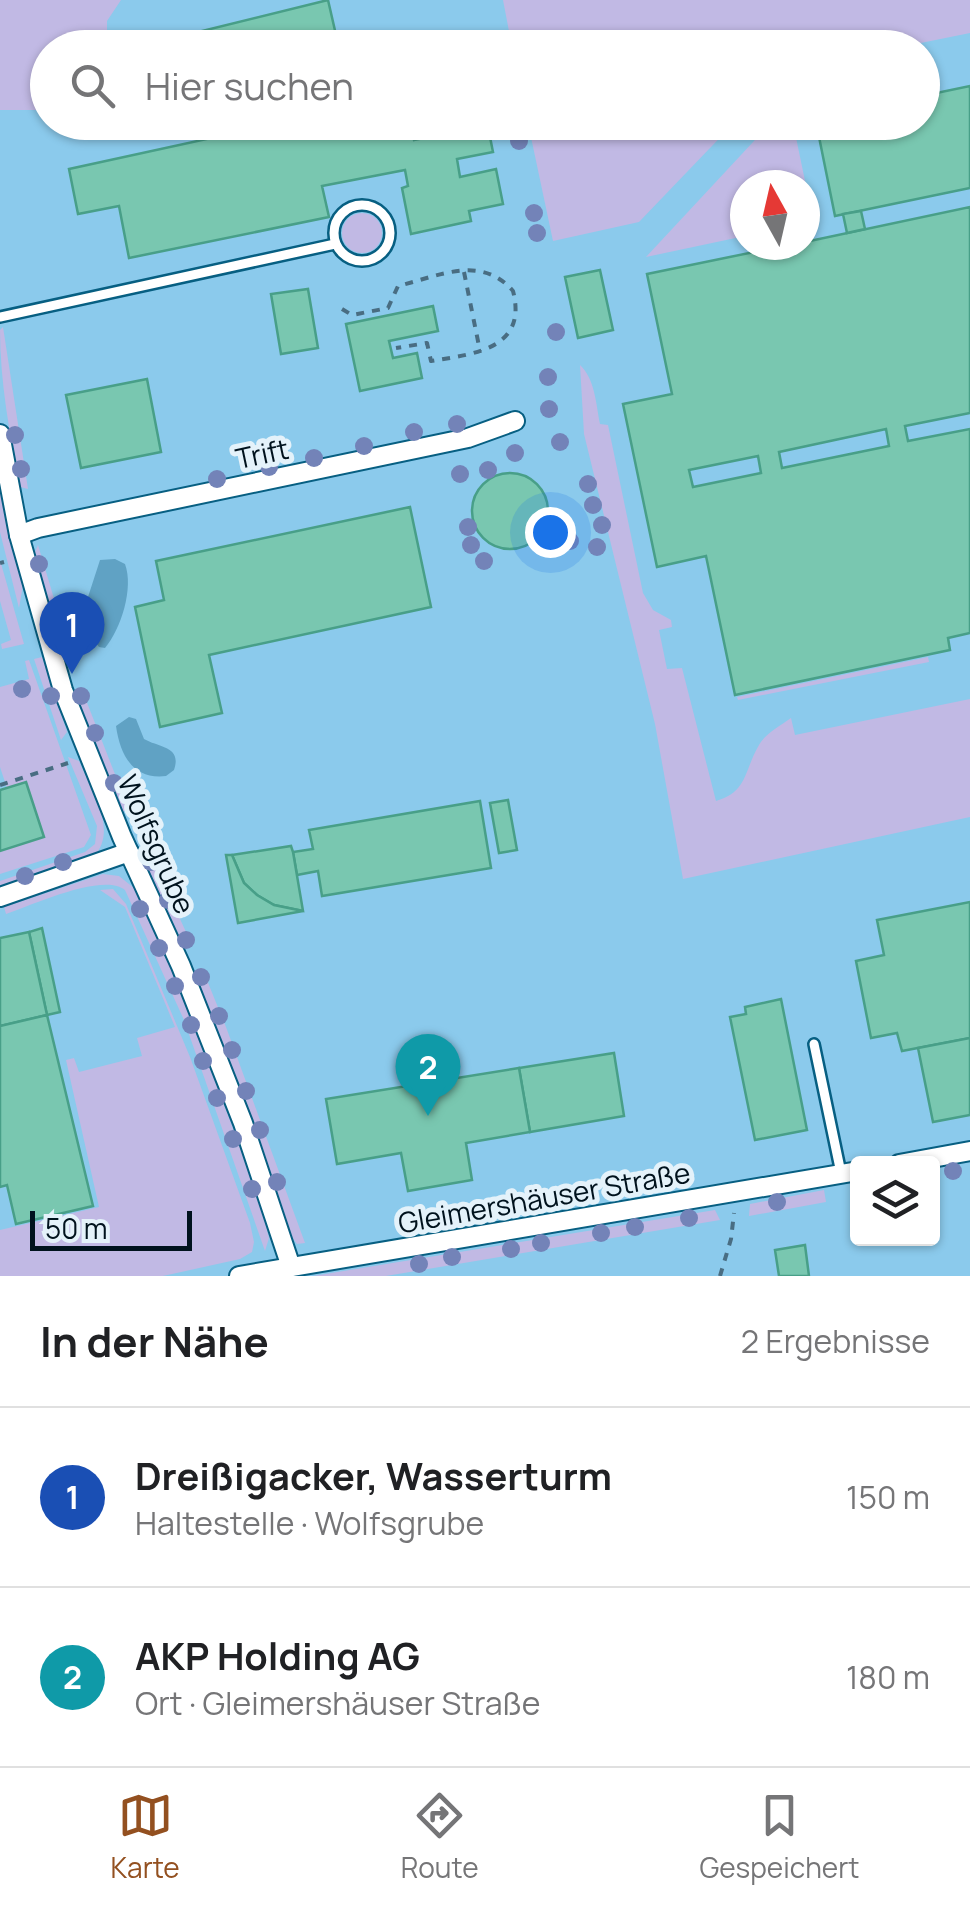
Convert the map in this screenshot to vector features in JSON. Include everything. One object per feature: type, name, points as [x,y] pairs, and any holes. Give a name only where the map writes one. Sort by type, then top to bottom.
[{"type":"street","name":"Trift","points":[[19,536],[38,528],[468,438],[515,421]]},
{"type":"street","name":"Wolfsgrube","points":[[0,434],[19,536],[64,690],[243,1123],[291,1268]]},
{"type":"street","points":[[0,897],[129,852]]},
{"type":"street","points":[[940,1156],[970,1151]]},
{"type":"street","name":"Gleimershäuser Straße","points":[[239,1276],[849,1172]]},
{"type":"lane","points":[[352,207],[372,207],[387,221],[388,244],[376,257],[355,260],[340,252],[336,244],[336,220],[352,207]]},
{"type":"lane","points":[[0,317],[336,244]]},
{"type":"lane","points":[[814,1044],[849,1172]]},
{"type":"path","points":[[342,308],[352,315],[388,308],[398,286],[479,269],[497,276],[513,291],[517,312],[509,333],[500,343],[431,362],[427,342],[396,348]]},
{"type":"path","points":[[464,271],[480,351]]},
{"type":"path","points":[[0,785],[68,763]]},
{"type":"path","points":[[720,1276],[732,1239],[733,1193]]},
{"type":"shaded area","points":[[0,0],[970,0],[970,1276],[0,1276]]},
{"type":"shaded area","points":[[0,0],[121,0],[107,21],[107,30],[30,30],[30,110],[0,110]]},
{"type":"shaded area","points":[[503,0],[970,0],[970,33],[940,39],[940,30],[509,30]]},
{"type":"shaded area","points":[[532,140],[718,140],[639,222],[553,241]]},
{"type":"shaded area","points":[[755,140],[797,140],[803,170],[730,170],[730,239],[646,257]]},
{"type":"shaded area","points":[[362,213],[376,219],[382,233],[376,247],[362,253],[348,247],[342,233],[348,219]]},
{"type":"shaded area","points":[[3,327],[28,489],[20,487],[6,409],[0,350]]},
{"type":"shaded area","points":[[580,365],[592,385],[600,424],[608,425],[643,593],[653,610],[671,620],[672,627],[659,630],[667,669],[682,668],[716,801],[740,786],[762,741],[791,718],[795,735],[970,699],[970,817],[683,879],[655,724],[584,434]]},
{"type":"shaded area","points":[[0,489],[23,585],[19,608],[0,532]]},
{"type":"shaded area","points":[[38,545],[70,652],[62,655],[33,557]]},
{"type":"shaded area","points":[[115,559],[125,564],[127,596],[121,619],[105,648],[93,639],[94,608],[88,597],[100,560]]},
{"type":"shaded area","points":[[0,560],[24,644],[2,649],[1,644],[11,640],[0,601]]},
{"type":"shaded area","points":[[42,657],[67,732],[61,740],[34,659]]},
{"type":"shaded area","points":[[928,657],[929,662],[738,700],[737,697]]},
{"type":"shaded area","points":[[29,660],[91,835],[84,847],[0,874],[0,851],[43,837],[26,783],[7,788],[0,767],[0,687],[29,679],[25,661]]},
{"type":"shaded area","points":[[84,695],[129,810],[120,812],[76,697]]},
{"type":"shaded area","points":[[129,717],[136,719],[144,739],[175,756],[174,770],[166,776],[145,774],[125,756],[116,726]]},
{"type":"shaded area","points":[[68,757],[79,761],[100,809],[104,834],[101,846],[94,856],[0,888],[0,881],[85,852],[95,844],[97,826]]},
{"type":"shaded area","points":[[145,843],[192,945],[184,946],[139,850]]},
{"type":"shaded area","points":[[103,874],[119,876],[134,888],[170,962],[257,1192],[269,1238],[265,1251],[184,1020],[125,890],[115,885],[85,887],[6,914],[4,907]]},
{"type":"shaded area","points":[[113,889],[126,904],[190,1057],[250,1223],[252,1252],[240,1259],[163,1276],[0,1276],[0,1230],[99,1207],[66,1060],[74,1058],[79,1072],[142,1056],[137,1038],[175,1027],[125,907],[100,890]]},
{"type":"shaded area","points":[[202,968],[305,1243],[297,1244],[289,1233],[254,1125],[195,975]]},
{"type":"shaded area","points":[[824,1190],[826,1202],[749,1216],[750,1204]]},
{"type":"shaded area","points":[[715,1210],[720,1220],[386,1276],[313,1276]]},
{"type":"building","points":[[328,0],[335,30],[206,30]]},
{"type":"building","points":[[970,86],[970,188],[835,216],[820,140],[940,140],[940,92]]},
{"type":"building","points":[[202,140],[491,140],[493,152],[457,159],[460,177],[496,169],[503,204],[469,211],[471,221],[411,234],[402,188],[408,186],[405,170],[322,186],[329,217],[129,258],[119,206],[78,214],[69,169]]},
{"type":"building","points":[[970,207],[970,413],[905,426],[908,441],[970,429],[970,633],[948,638],[950,650],[735,695],[706,556],[657,567],[623,404],[672,394],[647,274],[730,257],[730,260],[820,260],[820,239]],"holes":[[[886,429],[889,446],[782,468],[779,452]],[[758,456],[761,473],[693,487],[689,470]]]},
{"type":"building","points":[[861,211],[865,229],[847,233],[843,214]]},
{"type":"building","points":[[600,270],[613,330],[578,338],[565,277]]},
{"type":"building","points":[[308,289],[318,348],[281,354],[271,294]]},
{"type":"building","points":[[433,306],[438,331],[389,341],[393,358],[417,353],[422,378],[360,391],[346,324]]},
{"type":"building","points":[[147,379],[161,452],[81,468],[66,395]]},
{"type":"building","points":[[510,473],[537,484],[548,511],[537,538],[510,549],[483,538],[472,511],[483,484]]},
{"type":"building","points":[[410,507],[431,607],[209,655],[222,713],[160,727],[135,607],[164,600],[156,561]]},
{"type":"building","points":[[26,782],[44,837],[0,851],[0,790]]},
{"type":"building","points":[[508,800],[517,850],[499,853],[490,803]]},
{"type":"building","points":[[480,801],[491,868],[322,896],[318,871],[297,875],[293,852],[313,849],[309,830]]},
{"type":"building","points":[[291,846],[303,911],[274,905],[257,895],[244,883],[232,855]]},
{"type":"building","points":[[226,855],[232,855],[244,883],[257,895],[274,905],[303,911],[238,923]]},
{"type":"building","points":[[970,902],[970,1038],[902,1051],[897,1033],[871,1038],[856,961],[884,955],[877,920]]},
{"type":"building","points":[[42,928],[60,1012],[47,1015],[29,932]]},
{"type":"building","points":[[29,932],[47,1015],[0,1026],[0,938]]},
{"type":"building","points":[[781,999],[807,1130],[755,1140],[730,1017],[746,1014],[745,1007]]},
{"type":"building","points":[[47,1015],[93,1206],[16,1224],[7,1185],[0,1187],[0,1026]]},
{"type":"building","points":[[970,1038],[970,1115],[933,1122],[918,1048]]},
{"type":"building","points":[[614,1053],[624,1116],[530,1132],[519,1068]]},
{"type":"building","points":[[519,1068],[530,1132],[466,1143],[472,1180],[408,1191],[401,1153],[337,1164],[326,1099]]},
{"type":"building","points":[[805,1245],[809,1276],[779,1276],[775,1250]]},
{"type":"place","name":"Dreißigacker, Wasserturm","points":[[72,674]]},
{"type":"place","name":"AKP Holding AG","points":[[428,1116]]}]
